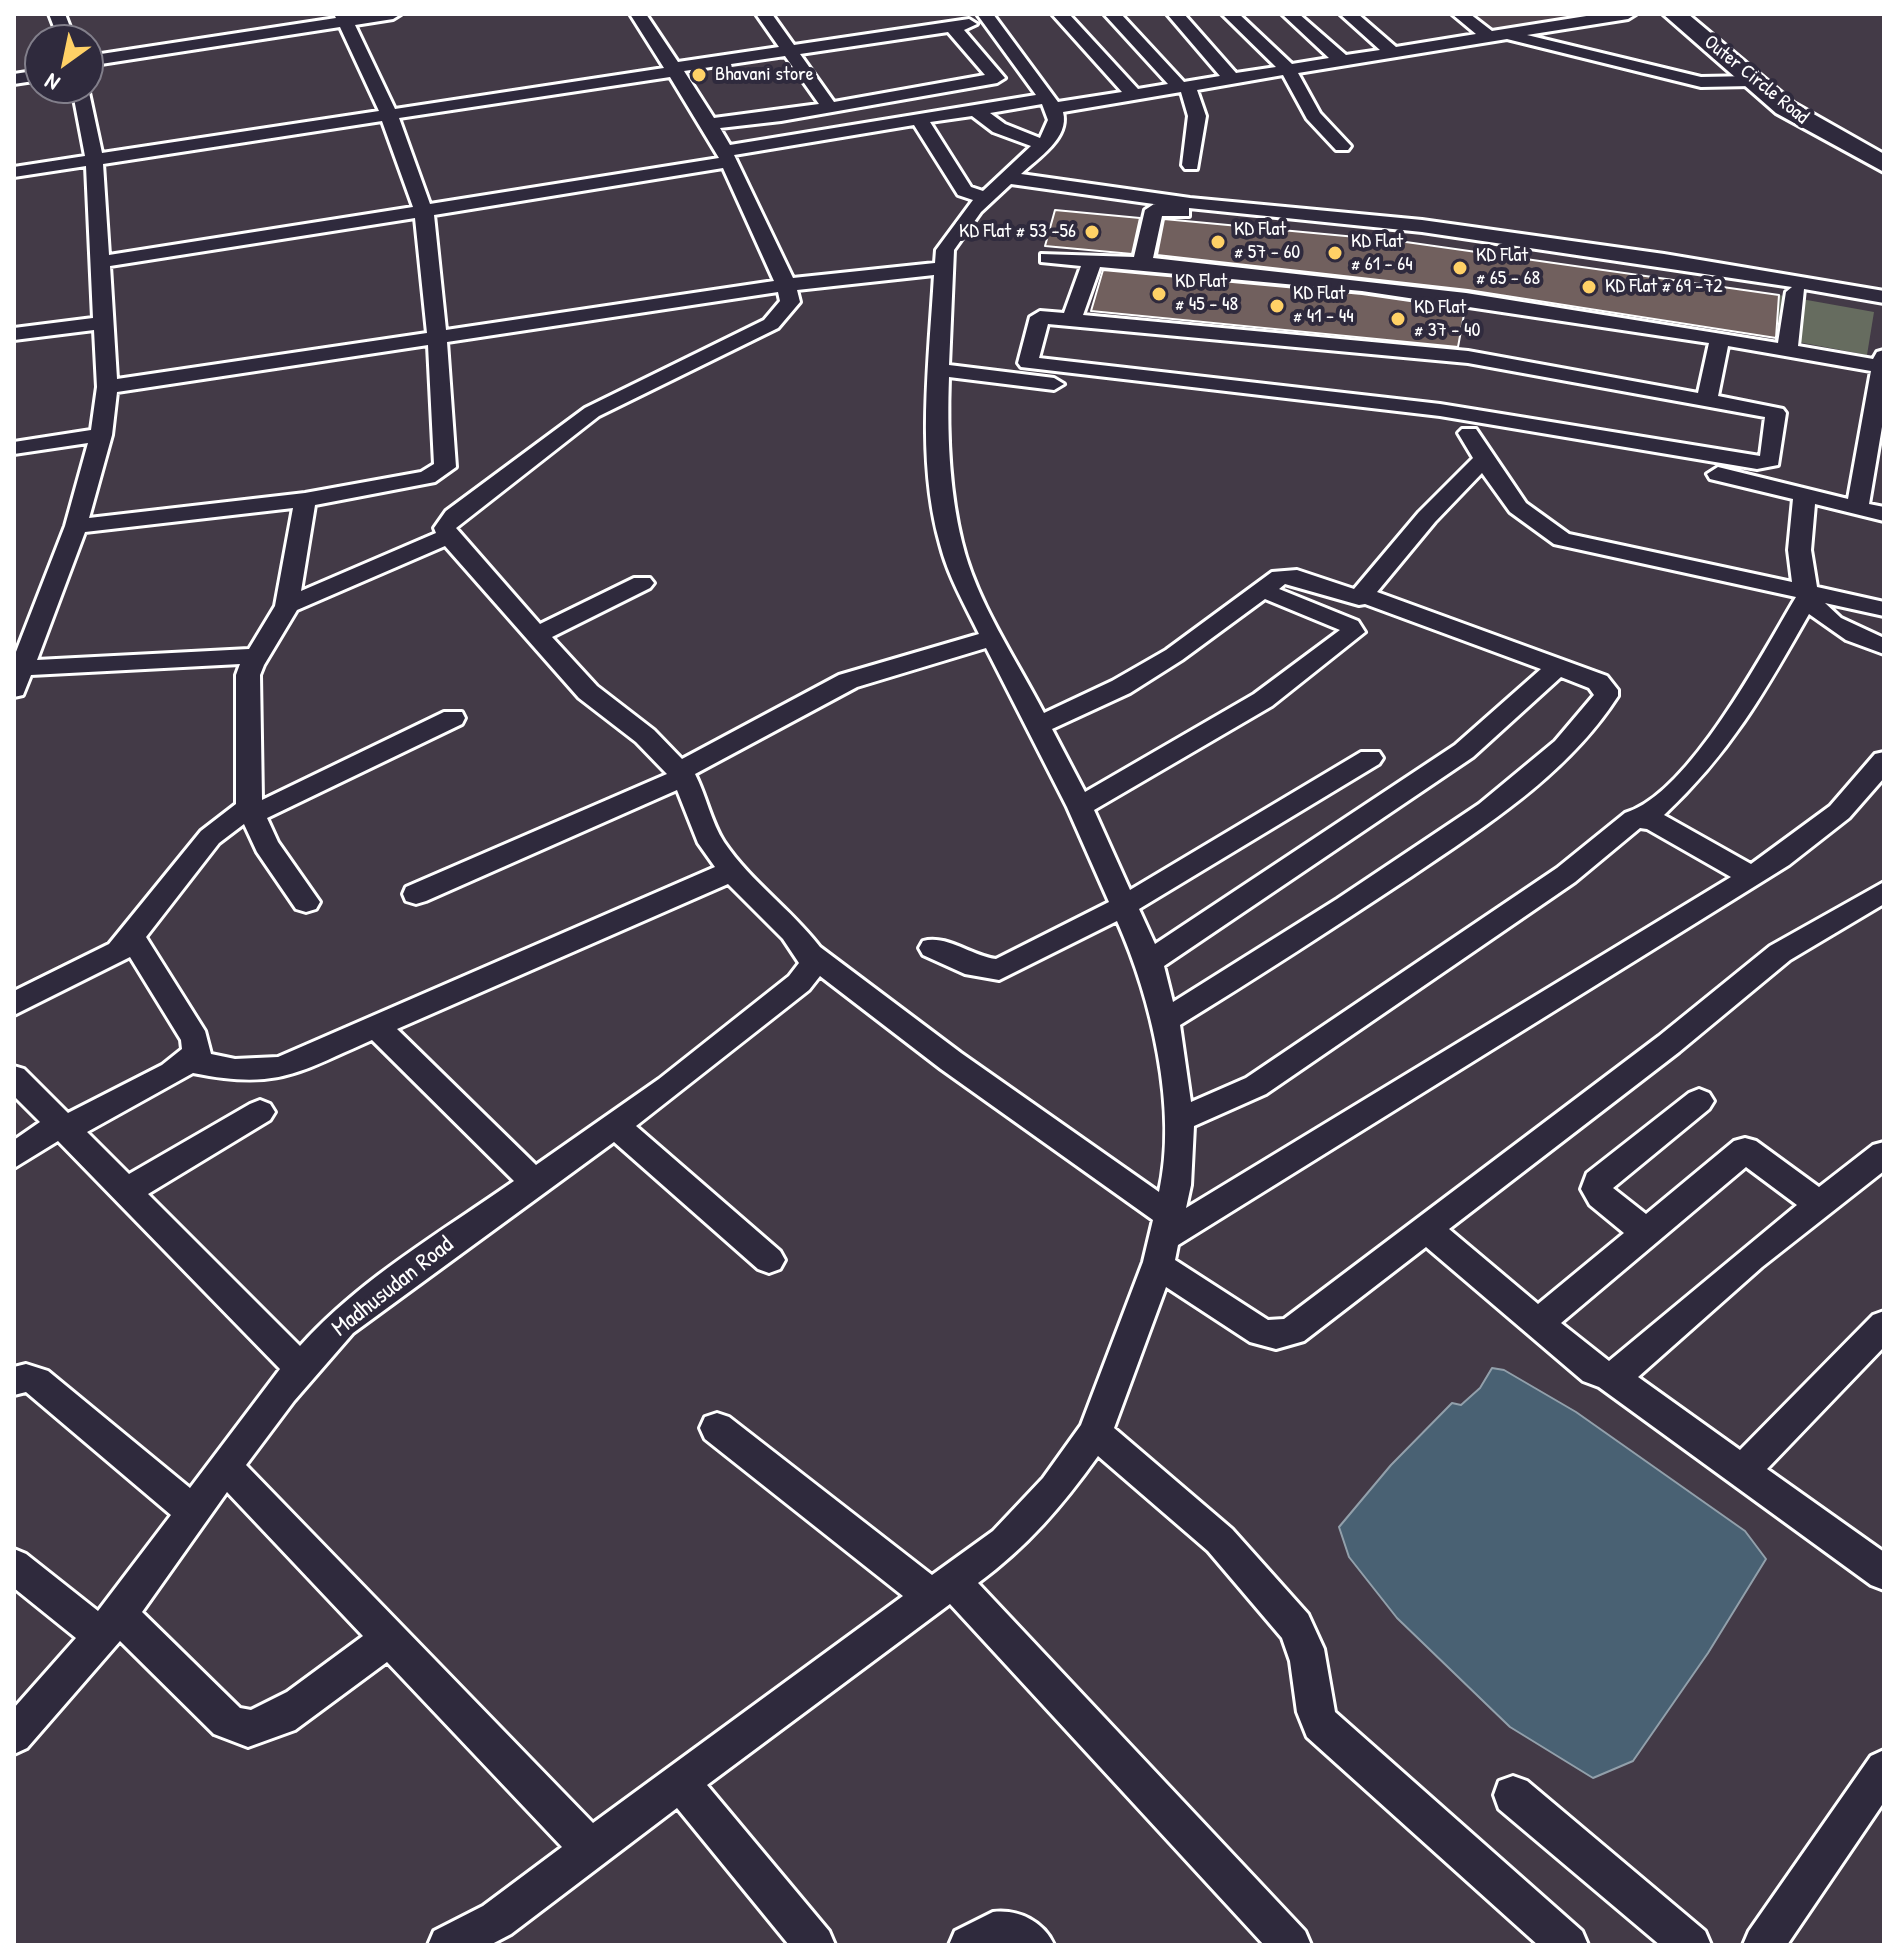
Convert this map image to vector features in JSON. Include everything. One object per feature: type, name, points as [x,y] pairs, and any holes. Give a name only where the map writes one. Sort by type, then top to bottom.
[{"type":"main road","name":"Outer Circle Road","points":[[1674,14],[1785,108],[1884,164]]},
{"type":"main road","name":"Outer Circle Road","points":[[1693,14],[1794,99],[1884,152]]},
{"type":"street","points":[[104,58],[344,18],[393,14]]},
{"type":"street","points":[[638,14],[727,156],[786,285],[790,302],[780,318],[620,396],[581,419],[454,516],[445,528],[448,536],[588,692],[645,736],[681,775],[711,843],[732,871],[810,954],[951,1061],[1164,1240],[1261,1332],[1276,1335],[1293,1331],[1669,1044],[1780,953],[1884,892]]},
{"type":"street","points":[[764,14],[830,108]]},
{"type":"street","points":[[1060,14],[1134,95]]},
{"type":"street","points":[[1112,14],[1184,86],[1197,116],[1191,165]]},
{"type":"street","points":[[1175,14],[1232,79]]},
{"type":"street","points":[[1230,14],[1288,69],[1313,115],[1342,146]]},
{"type":"street","points":[[1290,14],[1341,60]]},
{"type":"street","points":[[1348,14],[1392,52]]},
{"type":"street","points":[[1460,14],[1494,35],[1701,82],[1752,81]]},
{"type":"street","points":[[102,262],[424,212],[919,119],[975,110],[1134,95],[1628,14]]},
{"type":"street","points":[[14,172],[674,70],[788,49],[952,26],[988,17],[1051,103],[1057,120],[1043,145],[962,224],[945,250],[939,370],[941,485],[951,544],[993,638],[1080,807],[1149,962],[1164,1021],[1179,1120],[1176,1185],[1164,1240],[1095,1433],[1055,1489],[1005,1543],[771,1713],[497,1920],[448,1945]]},
{"type":"street","points":[[76,526],[305,500],[427,477],[445,467],[437,335],[424,212],[389,115],[344,18]]},
{"type":"street","points":[[709,124],[830,108],[997,78],[952,26]]},
{"type":"street","points":[[83,104],[94,159],[107,387],[101,435],[76,526],[18,679],[254,656]]},
{"type":"street","points":[[975,110],[999,128],[1043,145]]},
{"type":"street","points":[[919,119],[964,191],[997,188],[1190,203],[1437,228],[1664,260],[1884,297]]},
{"type":"street","points":[[1142,264],[1154,210],[1429,237],[1860,303]]},
{"type":"street","points":[[1048,258],[1319,278],[1883,362],[1857,507]]},
{"type":"street","points":[[1072,319],[1093,260]]},
{"type":"street","points":[[107,387],[437,335],[786,285],[943,268]]},
{"type":"street","points":[[1787,350],[1796,292]]},
{"type":"street","points":[[1040,317],[1072,319],[1468,357],[1707,399],[1776,413],[1770,460],[1757,463],[1440,410],[1028,363],[1040,317]]},
{"type":"street","points":[[14,334],[103,323]]},
{"type":"street","points":[[1707,399],[1720,338]]},
{"type":"street","points":[[939,370],[1469,433],[1707,471],[1884,514]]},
{"type":"street","points":[[1469,433],[1517,511],[1530,523],[1562,539],[1884,609]]},
{"type":"street","points":[[14,448],[101,435]]},
{"type":"street","points":[[1364,595],[1427,517],[1485,458]]},
{"type":"street","points":[[1805,495],[1798,542],[1800,565],[1809,595],[1831,625],[1884,646]]},
{"type":"street","points":[[305,500],[287,606],[283,619],[254,656],[247,690],[250,811],[266,845],[306,902]]},
{"type":"street","points":[[287,606],[448,536]]},
{"type":"street","points":[[1039,725],[1121,687],[1174,655],[1280,577],[1289,576],[1353,598],[1364,595],[1604,686],[1606,696],[1560,749],[1518,788],[1299,939],[1164,1021]]},
{"type":"street","points":[[538,635],[642,583]]},
{"type":"street","points":[[1080,807],[1263,700],[1353,632],[1350,626],[1262,590]]},
{"type":"street","points":[[1179,1120],[1256,1086],[1566,875],[1634,819],[1646,817],[1690,776],[1734,722],[1809,595]]},
{"type":"street","points":[[416,894],[502,853],[578,825],[681,775],[848,681],[993,638]]},
{"type":"street","points":[[1149,962],[1464,751],[1558,667]]},
{"type":"street","points":[[14,1004],[119,951],[210,837],[250,811],[453,718]]},
{"type":"street","points":[[933,948],[975,967],[999,970],[1124,906],[1370,758]]},
{"type":"street","points":[[1164,1240],[1473,1052],[1751,876],[1853,801],[1884,760]]},
{"type":"street","points":[[1646,817],[1751,876]]},
{"type":"street","points":[[191,1061],[235,1070],[281,1068],[732,871]]},
{"type":"street","points":[[14,1156],[62,1127],[191,1061],[197,1053],[195,1039],[132,937]]},
{"type":"street","name":"Madhusudan Road","points":[[14,1735],[68,1679],[110,1626],[224,1465],[300,1368],[342,1323],[376,1295],[616,1126],[799,983],[813,965],[810,954]]},
{"type":"street","points":[[375,1026],[438,1084],[535,1183]]},
{"type":"street","points":[[14,1077],[300,1368]]},
{"type":"street","points":[[1648,1234],[1601,1196],[1596,1189],[1598,1182],[1699,1101]]},
{"type":"street","points":[[127,1191],[260,1112]]},
{"type":"street","points":[[616,1126],[769,1260]]},
{"type":"street","points":[[1539,1322],[1745,1150],[1819,1204]]},
{"type":"street","points":[[1610,1376],[1619,1373],[1819,1204],[1884,1154]]},
{"type":"street","points":[[1426,1228],[1595,1371],[1610,1376],[1884,1573]]},
{"type":"street","points":[[1742,1471],[1884,1325]]},
{"type":"street","points":[[14,1381],[26,1378],[36,1381],[193,1512]]},
{"type":"street","points":[[717,1428],[823,1508],[943,1590],[1291,1945]]},
{"type":"street","points":[[1095,1433],[1159,1484],[1220,1540],[1295,1626],[1305,1640],[1314,1709],[1320,1724],[1568,1945]]},
{"type":"street","points":[[224,1465],[592,1850]]},
{"type":"street","points":[[14,1566],[110,1626],[227,1721],[247,1730],[262,1727],[286,1713],[388,1639]]},
{"type":"street","points":[[1763,1945],[1884,1769]]},
{"type":"street","points":[[681,1783],[815,1945]]},
{"type":"street","points":[[1513,1795],[1691,1945]]},
{"type":"street","points":[[969,1945],[990,1931],[1011,1931],[1034,1945]]},
{"type":"shaded area","points":[[1470,14],[1605,14],[1490,31]]},
{"type":"green space","points":[[1779,295],[1874,312],[1867,355],[1777,338]]},
{"type":"water","points":[[1492,1368],[1504,1370],[1576,1412],[1745,1531],[1766,1559],[1708,1653],[1633,1761],[1593,1778],[1510,1727],[1397,1618],[1349,1557],[1339,1527],[1391,1465],[1452,1403],[1461,1405],[1480,1388]]},
{"type":"building","name":"KD Flat # 53 -56","points":[[1055,210],[1140,218],[1132,254],[1045,246]]},
{"type":"building","points":[[1164,219],[1399,241],[1779,295],[1776,338],[1468,290],[1157,255]]},
{"type":"building","points":[[1103,270],[1362,294],[1465,309],[1458,347],[1091,311]]},
{"type":"place","name":"Bhavani store","points":[[699,75]]},
{"type":"place","name":"KD Flat # 53 -56","points":[[1092,232]]},
{"type":"place","name":"KD Flat # 57 - 60","points":[[1218,242]]},
{"type":"place","name":"KD Flat # 61 - 64","points":[[1335,253]]},
{"type":"place","name":"KD Flat # 65 - 68","points":[[1460,268]]},
{"type":"place","name":"KD Flat # 69 -72","points":[[1589,287]]},
{"type":"place","name":"KD Flat # 45 - 48","points":[[1159,294]]},
{"type":"place","name":"KD Flat # 41 - 44","points":[[1277,306]]},
{"type":"place","name":"KD Flat # 37 - 40","points":[[1398,319]]}]
